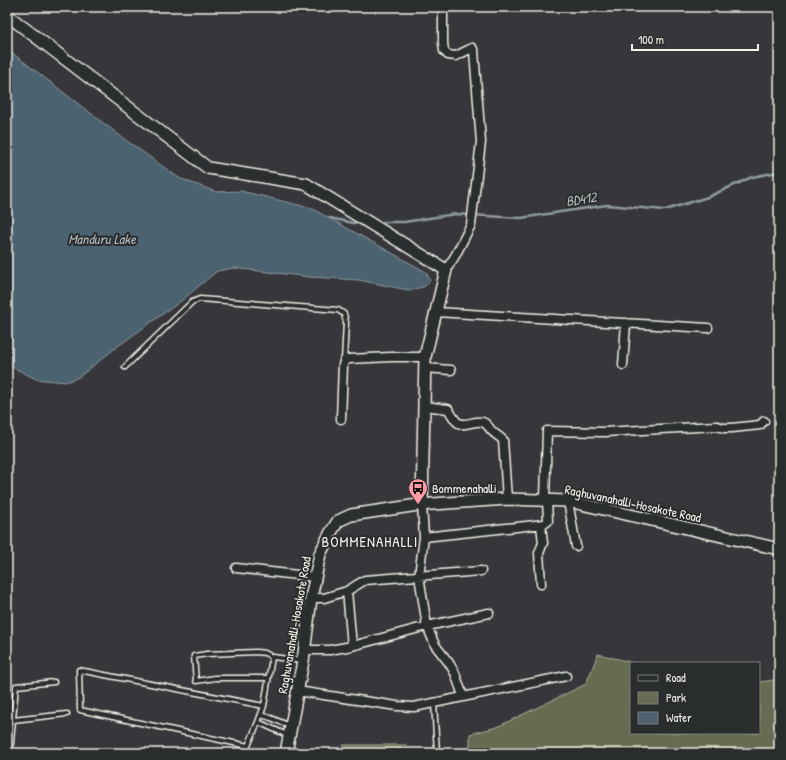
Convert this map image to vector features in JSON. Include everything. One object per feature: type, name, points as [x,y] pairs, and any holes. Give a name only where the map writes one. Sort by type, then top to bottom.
[{"type":"main road","points":[[7,15],[208,168],[306,184],[446,270],[425,362],[426,407],[422,505]]},
{"type":"main road","name":"Raghuvanahalli-Hosakote Road","points":[[286,753],[304,656],[311,598],[320,554],[338,521],[351,515],[422,505],[508,499],[568,501],[779,549]]},
{"type":"street","points":[[443,7],[444,51],[448,55],[456,56],[472,48],[474,50],[481,142],[472,225],[446,270]]},
{"type":"street","points":[[436,312],[708,328]]},
{"type":"street","points":[[623,365],[626,324]]},
{"type":"street","points":[[341,419],[344,361],[349,359],[391,357],[425,362],[451,370]]},
{"type":"street","points":[[426,407],[448,409],[454,418],[461,424],[483,422],[492,432],[503,440],[508,499]]},
{"type":"street","points":[[424,537],[541,525],[548,521],[546,500],[547,431],[604,432],[716,426],[732,428],[760,426],[764,421]]},
{"type":"street","points":[[568,501],[576,546]]},
{"type":"street","points":[[422,505],[424,537],[419,576],[427,626],[435,645],[455,673],[463,696]]},
{"type":"street","points":[[541,525],[543,540],[539,553],[541,584]]},
{"type":"street","points":[[236,568],[315,577]]},
{"type":"street","points":[[311,598],[324,598],[347,591],[365,580],[481,571]]},
{"type":"street","points":[[347,591],[352,646]]},
{"type":"street","points":[[304,656],[352,646],[427,626],[489,613]]},
{"type":"street","points":[[297,691],[414,707],[566,676]]},
{"type":"lane","points":[[125,366],[192,302],[200,299],[338,310],[344,314],[346,322],[344,361]]},
{"type":"lane","points":[[268,678],[215,678],[196,681],[194,656],[256,652],[265,653],[272,657],[304,656]]},
{"type":"lane","points":[[264,706],[79,670],[80,710],[248,746],[264,706],[272,657]]},
{"type":"lane","points":[[10,753],[16,686],[54,682]]},
{"type":"lane","points":[[433,703],[437,752]]},
{"type":"lane","points":[[13,720],[68,714]]},
{"type":"lane","points":[[261,715],[271,718],[290,731]]},
{"type":"lane","points":[[258,722],[290,731]]},
{"type":"lane","points":[[423,753],[448,753]]},
{"type":"green space","points":[[598,654],[630,662],[630,734],[760,734],[760,682],[774,680],[779,681],[779,753],[470,753],[470,734],[497,727],[586,684]]},
{"type":"green space","points":[[343,745],[406,745],[404,753],[343,753]]},
{"type":"water","name":"Manduru Lake","points":[[7,49],[123,138],[179,178],[216,192],[241,191],[311,208],[426,272],[430,281],[424,287],[408,290],[359,280],[310,277],[234,268],[217,271],[181,301],[118,346],[79,377],[66,382],[36,379],[7,365]]},
{"type":"waterway","name":"BD412","points":[[381,222],[404,222],[455,214],[521,218],[607,205],[665,210],[708,197],[752,177],[779,171]]},
{"type":"waterway","name":"BD412","points":[[330,218],[353,223],[361,223]]},
{"type":"place","name":"Bommenahalli","points":[[418,505]]},
{"type":"district","name":"BOMMENAHALLI","points":[[370,542]]}]
